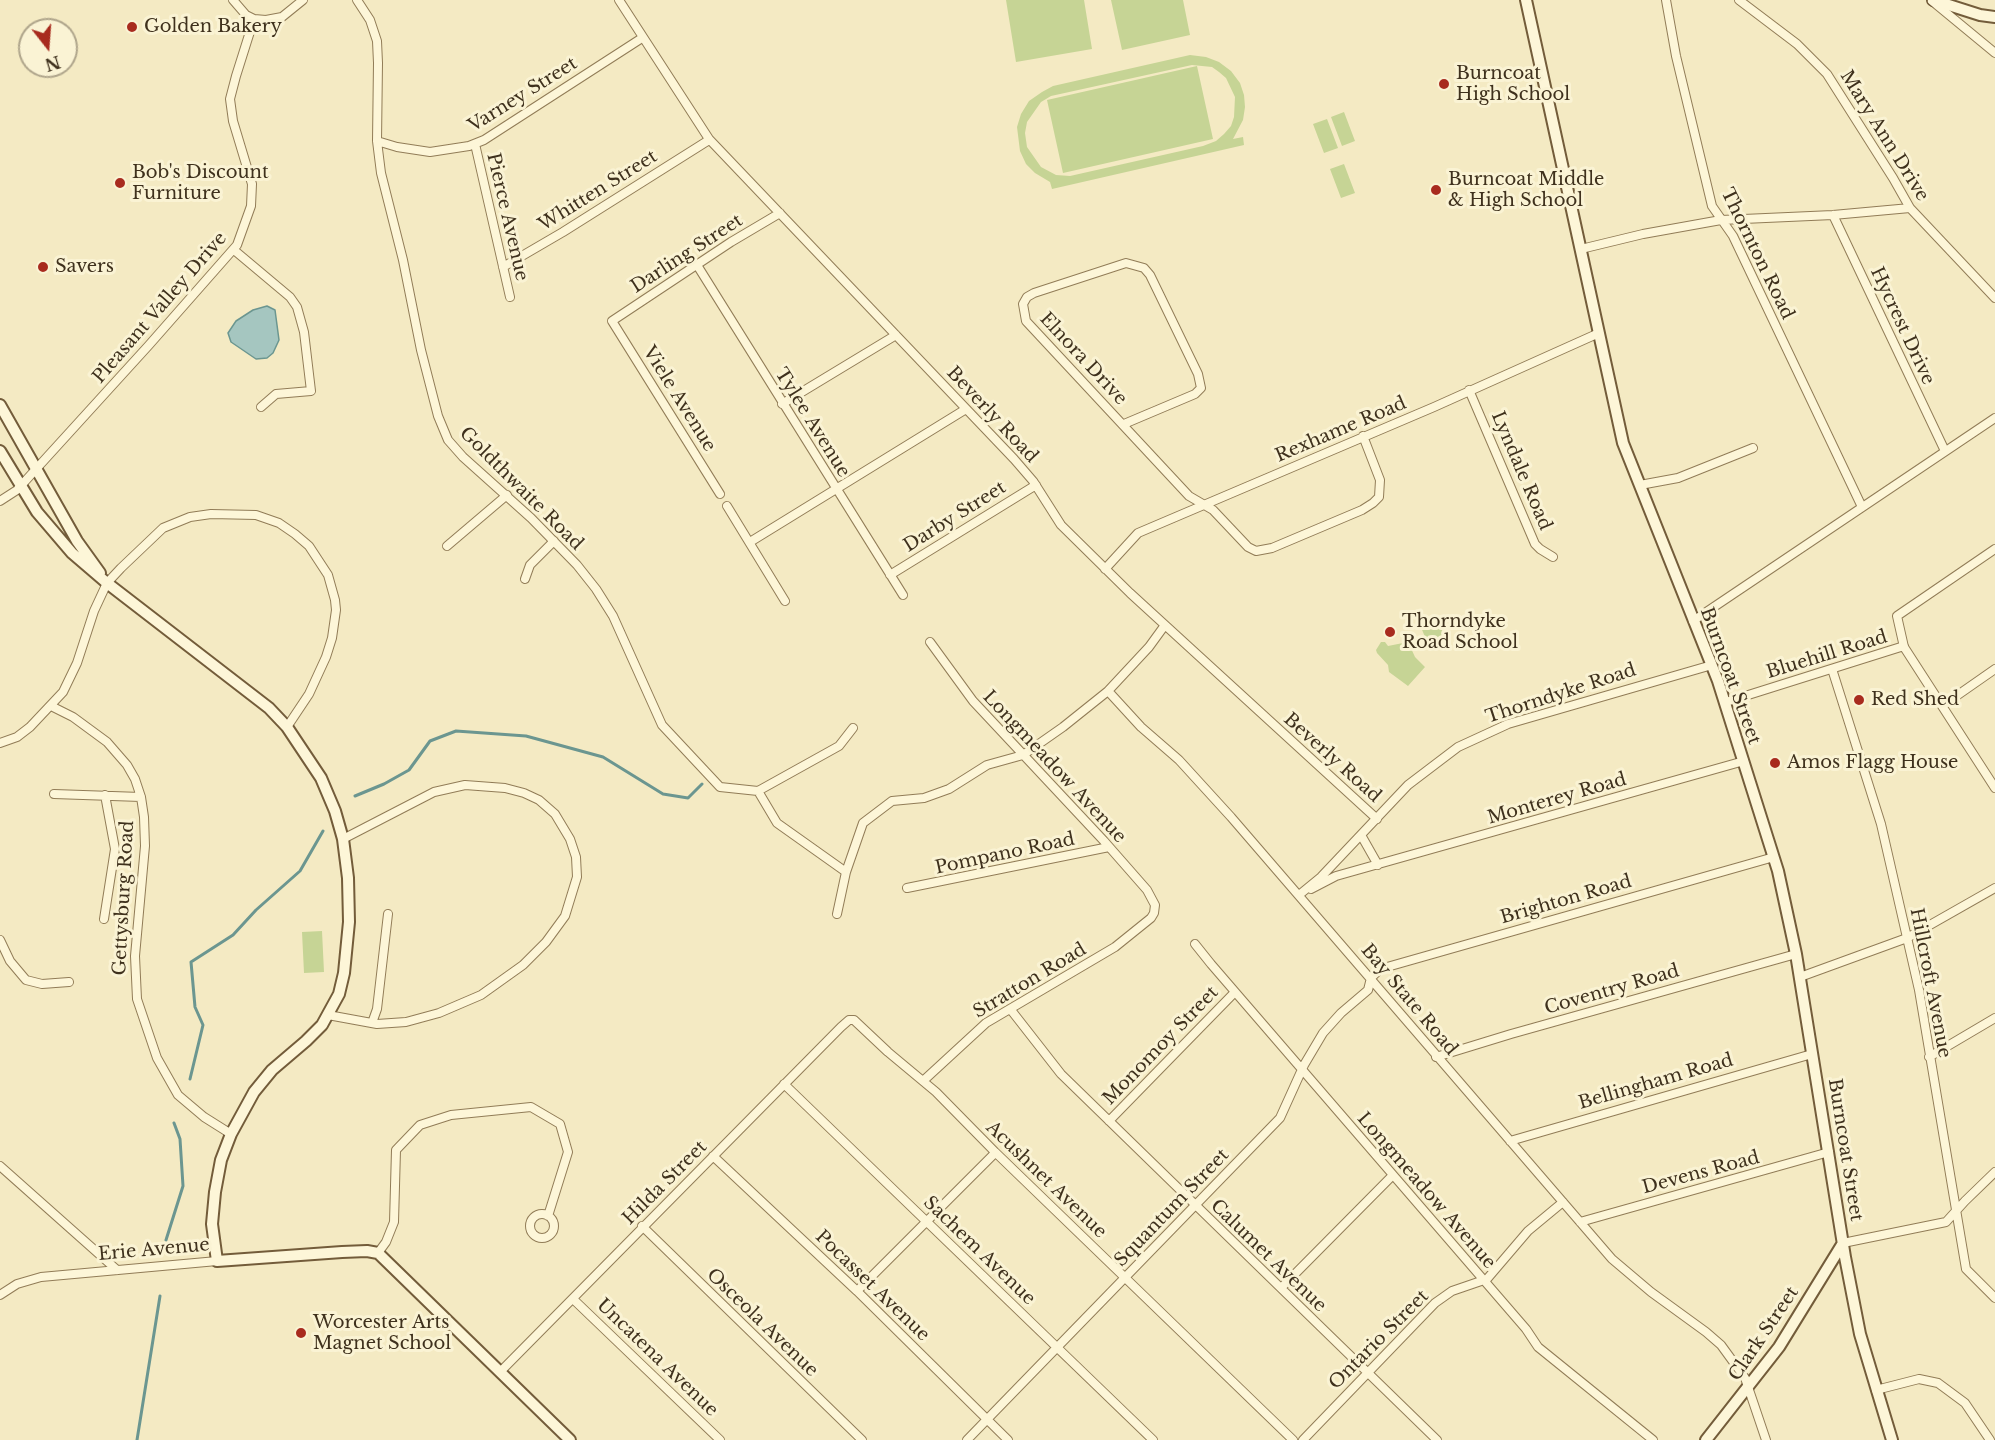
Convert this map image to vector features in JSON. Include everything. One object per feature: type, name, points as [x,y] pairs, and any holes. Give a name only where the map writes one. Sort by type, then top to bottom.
[{"type":"street","points":[[233,0],[246,15],[254,19],[266,20],[282,17],[303,0]]},
{"type":"street","name":"Goldthwaite Road","points":[[357,0],[370,20],[378,50],[376,141],[383,182],[403,260],[421,350],[440,421],[448,440],[577,565],[613,616],[662,725],[720,787],[758,791]]},
{"type":"street","name":"Beverly Road","points":[[619,0],[709,140],[1014,459],[1036,485],[1059,523],[1105,569],[1377,819]]},
{"type":"street","name":"Burncoat Street","points":[[1526,0],[1620,434],[1726,702],[1774,857],[1796,954],[1860,1334],[1892,1440]]},
{"type":"street","name":"Thornton Road","points":[[1665,0],[1712,206],[1733,236],[1862,507]]},
{"type":"street","name":"Mary Ann Drive","points":[[1739,0],[1797,44],[1827,74],[1910,208],[1995,298]]},
{"type":"street","points":[[1932,0],[1980,15],[1995,17]]},
{"type":"street","points":[[1932,0],[1995,53]]},
{"type":"street","name":"Pleasant Valley Drive","points":[[0,501],[21,485],[234,250],[251,206],[252,184],[233,121],[230,99],[254,19]]},
{"type":"street","name":"Varney Street","points":[[376,141],[430,152],[475,144],[642,38]]},
{"type":"street","name":"Whitten Street","points":[[503,267],[709,140]]},
{"type":"street","name":"Pierce Avenue","points":[[475,144],[510,297]]},
{"type":"street","points":[[1581,249],[1643,234],[1721,220],[1833,215],[1910,208]]},
{"type":"street","name":"Darling Street","points":[[612,321],[731,242],[780,213]]},
{"type":"street","name":"Hycrest Drive","points":[[1833,215],[1945,451]]},
{"type":"street","points":[[234,250],[290,297],[297,307],[304,332],[311,391],[276,394],[261,407]]},
{"type":"street","name":"Elnora Drive","points":[[1124,424],[1196,393],[1201,388],[1201,381],[1150,274],[1144,268],[1126,263],[1034,293],[1023,304],[1023,313],[1032,328],[1189,496],[1213,510],[1248,547],[1256,551],[1282,544],[1362,510],[1379,497],[1380,480],[1363,436]]},
{"type":"street","name":"Tylee Avenue","points":[[697,265],[903,595]]},
{"type":"street","name":"Viele Avenue","points":[[612,321],[720,494]]},
{"type":"street","name":"Rexhame Road","points":[[1105,569],[1138,533],[1599,333]]},
{"type":"street","points":[[782,404],[896,335]]},
{"type":"street","name":"Lyndale Road","points":[[1469,390],[1535,544],[1553,557]]},
{"type":"street","points":[[0,405],[77,541],[107,583]]},
{"type":"street","points":[[750,542],[966,409]]},
{"type":"street","points":[[1694,621],[1995,418]]},
{"type":"street","points":[[1640,485],[1678,478],[1753,448]]},
{"type":"street","points":[[0,451],[37,512],[72,554],[256,698],[287,727],[321,778],[335,811],[343,839],[348,878],[349,922],[341,986],[335,1004],[322,1025],[280,1061],[261,1082],[246,1102],[231,1134],[221,1160],[215,1192],[212,1224],[217,1261]]},
{"type":"street","name":"Darby Street","points":[[890,574],[1036,485]]},
{"type":"street","points":[[447,546],[507,495]]},
{"type":"street","points":[[727,506],[785,601]]},
{"type":"street","points":[[0,743],[17,737],[63,692],[77,663],[94,611],[107,583],[132,556],[163,528],[190,517],[231,513],[256,515],[279,523],[295,534],[309,546],[328,575],[335,600],[336,610],[326,657],[309,694],[287,727]]},
{"type":"street","points":[[525,579],[530,566],[554,541]]},
{"type":"street","points":[[1995,549],[1897,616],[1904,646],[1995,788]]},
{"type":"street","points":[[837,914],[846,872],[863,822],[892,801],[924,798],[950,789],[987,765],[1023,755],[1108,691],[1149,647],[1165,624]]},
{"type":"street","name":"Longmeadow Avenue","points":[[930,642],[973,701],[1147,890],[1155,905],[1155,910]]},
{"type":"street","name":"Bluehill Road","points":[[1726,702],[1904,646]]},
{"type":"street","name":"Thorndyke Road","points":[[1299,895],[1321,877],[1408,785],[1458,747],[1508,724],[1712,665]]},
{"type":"street","name":"Hillcroft Avenue","points":[[1832,669],[1881,824],[1919,990],[1966,1269],[1995,1298]]},
{"type":"street","points":[[1942,705],[1995,669]]},
{"type":"street","name":"Bay State Road","points":[[1108,691],[1141,727],[1204,787],[1371,978],[1436,1058],[1623,1270],[1650,1292],[1690,1319],[1720,1345],[1739,1368],[1749,1387],[1766,1440]]},
{"type":"street","name":"Gettysburg Road","points":[[51,706],[94,731],[114,748],[135,779],[141,796],[145,846],[135,956],[137,999],[157,1058],[178,1095],[204,1117],[231,1134]]},
{"type":"street","points":[[846,872],[777,823],[758,791],[839,746],[853,728]]},
{"type":"street","name":"Monterey Road","points":[[1299,895],[1336,876],[1744,761]]},
{"type":"street","points":[[328,1015],[372,1023],[405,1022],[439,1013],[481,995],[523,965],[546,942],[565,916],[575,886],[576,857],[570,839],[560,821],[542,802],[524,792],[465,785],[434,792],[343,839]]},
{"type":"street","points":[[54,794],[141,796]]},
{"type":"street","points":[[104,919],[115,849],[105,795]]},
{"type":"street","points":[[1361,836],[1378,865]]},
{"type":"street","name":"Pompano Road","points":[[907,888],[1109,847]]},
{"type":"street","name":"Brighton Road","points":[[1371,978],[1380,969],[1774,857]]},
{"type":"street","points":[[1800,978],[1907,938],[1995,888]]},
{"type":"street","name":"Stratton Road","points":[[923,1081],[978,1029],[1115,947],[1151,918],[1155,910]]},
{"type":"street","points":[[372,1023],[377,1009],[388,914]]},
{"type":"street","points":[[0,940],[10,961],[26,980],[42,984],[69,982]]},
{"type":"street","name":"Longmeadow Avenue","points":[[1195,944],[1538,1347],[1653,1440]]},
{"type":"street","name":"Coventry Road","points":[[1436,1058],[1511,1034],[1796,954]]},
{"type":"street","name":"Squantum Street","points":[[967,1440],[1280,1118],[1323,1033],[1341,1013],[1368,990],[1371,978]]},
{"type":"street","name":"Monomoy Street","points":[[1108,1121],[1235,992]]},
{"type":"street","name":"Calumet Avenue","points":[[1011,1010],[1052,1065],[1437,1440]]},
{"type":"street","points":[[1929,1057],[1995,1018]]},
{"type":"street","name":"Hilda Street","points":[[500,1372],[784,1083],[841,1027],[849,1020],[854,1020]]},
{"type":"street","name":"Acushnet Avenue","points":[[854,1020],[923,1081],[1293,1440]]},
{"type":"street","name":"Bellingham Road","points":[[1510,1141],[1812,1054]]},
{"type":"street","name":"Sachem Avenue","points":[[784,1083],[1153,1440]]},
{"type":"street","points":[[548,1216],[568,1152],[560,1124],[531,1107],[452,1115],[420,1125],[396,1150],[394,1222],[386,1242],[378,1253],[570,1440]]},
{"type":"street","name":"Devens Road","points":[[1580,1222],[1828,1152]]},
{"type":"street","points":[[857,1291],[995,1153]]},
{"type":"street","name":"Pocasset Avenue","points":[[713,1155],[857,1291],[1008,1440]]},
{"type":"street","points":[[0,1166],[117,1270]]},
{"type":"street","points":[[1843,1243],[1946,1222],[1995,1172]]},
{"type":"street","points":[[1281,1288],[1392,1176]]},
{"type":"street","name":"Ontario Street","points":[[1303,1440],[1366,1372],[1435,1303],[1452,1291],[1487,1279],[1528,1231],[1563,1202]]},
{"type":"street","name":"Osceola Avenue","points":[[642,1226],[862,1440]]},
{"type":"street","name":"Clark Street","points":[[1706,1440],[1749,1387],[1791,1329],[1843,1243]]},
{"type":"street","name":"Erie Avenue","points":[[0,1295],[17,1284],[41,1277],[314,1254],[357,1251],[378,1253]]},
{"type":"street","name":"Uncatena Avenue","points":[[573,1299],[720,1440]]},
{"type":"street","points":[[1876,1390],[1919,1378],[1938,1383],[1965,1403],[1990,1440]]},
{"type":"green space","points":[[1006,0],[1084,0],[1092,49],[1016,62]]},
{"type":"green space","points":[[1111,0],[1183,0],[1190,35],[1122,50]]},
{"type":"green space","points":[[1190,55],[1206,57],[1219,62],[1231,71],[1240,83],[1245,107],[1243,120],[1233,139],[1243,137],[1244,145],[1052,189],[1050,182],[1026,164],[1020,151],[1017,127],[1021,114],[1029,101],[1053,86]],"holes":[[[1192,65],[1212,67],[1226,78],[1235,97],[1231,126],[1216,141],[1203,146],[1070,176],[1056,175],[1041,167],[1027,147],[1025,133],[1027,122],[1041,102],[1051,96]]]},
{"type":"green space","points":[[1197,66],[1213,139],[1063,173],[1047,100]]},
{"type":"green space","points":[[1344,112],[1355,141],[1342,146],[1331,117]]},
{"type":"green space","points":[[1327,119],[1338,148],[1324,153],[1313,124]]},
{"type":"green space","points":[[1344,164],[1355,193],[1341,198],[1330,169]]},
{"type":"green space","points":[[1436,617],[1448,644],[1431,651],[1420,625]]},
{"type":"green space","points":[[1381,642],[1385,642],[1388,646],[1409,644],[1415,657],[1425,667],[1408,686],[1389,672],[1388,665],[1377,653],[1376,650]]},
{"type":"green space","points":[[322,931],[324,972],[304,973],[302,932]]},
{"type":"water","points":[[267,306],[275,310],[279,340],[273,353],[267,358],[256,359],[231,342],[228,333],[236,321],[253,310]]},
{"type":"waterway","points":[[355,796],[409,770],[430,741],[456,731],[526,736],[603,757],[663,794],[688,798],[702,784]]},
{"type":"waterway","points":[[190,1079],[203,1025],[195,1007],[191,962],[233,935],[256,910],[300,871],[323,831]]},
{"type":"waterway","points":[[166,1240],[183,1186],[180,1139],[174,1123]]},
{"type":"waterway","points":[[137,1440],[160,1296]]},
{"type":"place","name":"Golden Bakery","points":[[132,27]]},
{"type":"place","name":"Burncoat High School","points":[[1444,84]]},
{"type":"place","name":"Bob's Discount Furniture","points":[[120,183]]},
{"type":"place","name":"Burncoat Middle & High School","points":[[1436,190]]},
{"type":"place","name":"Savers","points":[[43,267]]},
{"type":"place","name":"Thorndyke Road School","points":[[1390,632]]},
{"type":"place","name":"Red Shed","points":[[1859,700]]},
{"type":"place","name":"Amos Flagg House","points":[[1775,763]]},
{"type":"place","name":"Worcester Arts Magnet School","points":[[301,1333]]}]
